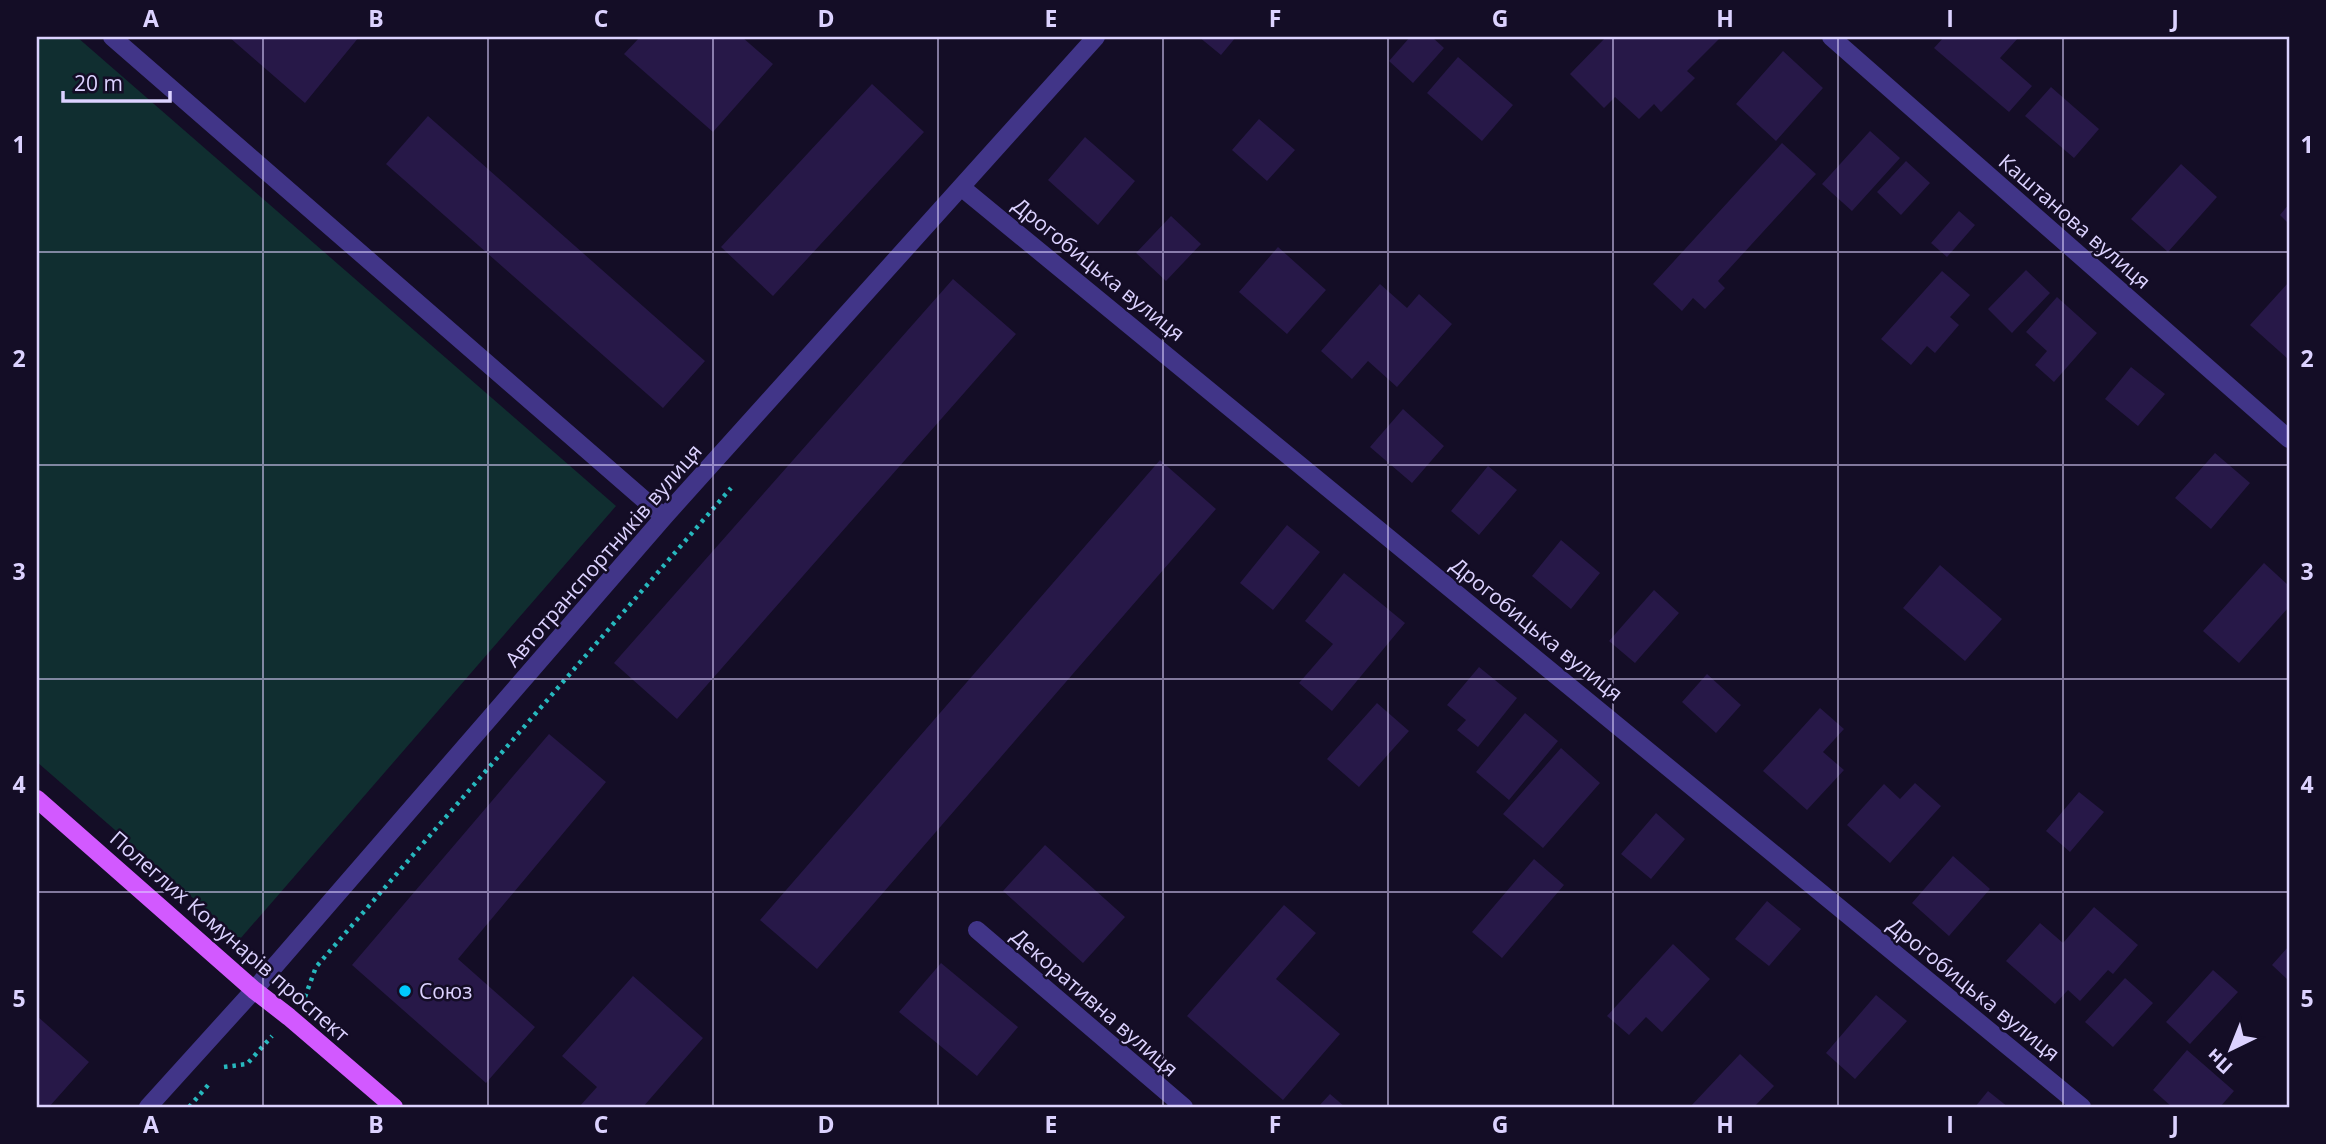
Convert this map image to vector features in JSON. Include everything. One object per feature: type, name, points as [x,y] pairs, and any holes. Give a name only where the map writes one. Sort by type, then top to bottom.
[{"type":"main road","name":"Полеглих Комунарів проспект","points":[[37,799],[392,1107]]},
{"type":"street","points":[[112,37],[664,517]]},
{"type":"street","name":"Автотранспортників вулиця","points":[[148,1107],[254,990],[664,517],[1096,37]]},
{"type":"street","name":"Каштанова вулиця","points":[[1831,37],[2289,439]]},
{"type":"street","name":"Дрогобицька вулиця","points":[[961,187],[2082,1107]]},
{"type":"street","name":"Декоративна вулиця","points":[[977,930],[1184,1107]]},
{"type":"path","points":[[189,1107],[226,1065],[247,1064],[289,1017],[308,993],[316,967],[734,484]]},
{"type":"green space","points":[[37,37],[77,37],[616,506],[240,939],[37,762]]},
{"type":"building","points":[[229,37],[359,37],[305,103]]},
{"type":"building","points":[[640,37],[742,37],[773,64],[713,132],[624,54]]},
{"type":"building","points":[[1199,37],[1236,37],[1221,55]]},
{"type":"building","points":[[1410,37],[1432,37],[1444,48],[1413,83],[1389,61]]},
{"type":"building","points":[[1606,37],[1721,37],[1687,71],[1695,78],[1661,112],[1654,104],[1639,119],[1615,97],[1604,108],[1570,74]]},
{"type":"building","points":[[1944,37],[2019,37],[2000,58],[2032,86],[2009,112],[1934,48]]},
{"type":"building","points":[[1783,51],[1823,88],[1776,141],[1736,104]]},
{"type":"building","points":[[1458,57],[1513,105],[1482,141],[1427,93]]},
{"type":"building","points":[[872,84],[924,132],[773,296],[721,247]]},
{"type":"building","points":[[2051,87],[2099,129],[2074,158],[2025,116]]},
{"type":"building","points":[[428,116],[705,361],[663,408],[386,164]]},
{"type":"building","points":[[1259,119],[1295,150],[1267,181],[1232,150]]},
{"type":"building","points":[[1870,131],[1900,158],[1852,211],[1822,184]]},
{"type":"building","points":[[1085,137],[1135,181],[1098,225],[1048,180]]},
{"type":"building","points":[[1782,143],[1816,174],[1718,281],[1725,288],[1705,309],[1693,298],[1682,311],[1653,284]]},
{"type":"building","points":[[1906,161],[1930,183],[1901,215],[1877,192]]},
{"type":"building","points":[[2181,164],[2217,197],[2168,252],[2131,219]]},
{"type":"building","points":[[2289,204],[2289,224],[2280,215]]},
{"type":"building","points":[[1959,211],[1975,225],[1947,257],[1931,243]]},
{"type":"building","points":[[1171,216],[1201,244],[1166,281],[1136,253]]},
{"type":"building","points":[[1278,247],[1326,290],[1287,334],[1239,292]]},
{"type":"building","points":[[2026,270],[2050,293],[2012,333],[1988,309]]},
{"type":"building","points":[[1942,271],[1970,295],[1950,317],[1959,325],[1935,353],[1927,346],[1911,365],[1881,339]]},
{"type":"building","points":[[953,279],[1016,334],[677,719],[614,663]]},
{"type":"building","points":[[2289,282],[2289,358],[2288,359],[2250,325]]},
{"type":"building","points":[[1380,284],[1407,308],[1419,294],[1452,324],[1397,387],[1368,361],[1352,379],[1321,351]]},
{"type":"building","points":[[2057,297],[2097,333],[2054,382],[2035,365],[2047,351],[2026,332]]},
{"type":"building","points":[[2131,367],[2165,394],[2138,426],[2105,399]]},
{"type":"building","points":[[1403,409],[1444,446],[1412,483],[1370,447]]},
{"type":"building","points":[[2215,453],[2250,483],[2211,529],[2175,498]]},
{"type":"building","points":[[1160,460],[1216,509],[817,969],[760,920]]},
{"type":"building","points":[[1488,466],[1517,490],[1479,535],[1451,511]]},
{"type":"building","points":[[1287,525],[1320,552],[1273,610],[1240,583]]},
{"type":"building","points":[[1561,540],[1600,573],[1571,609],[1532,576]]},
{"type":"building","points":[[2264,563],[2289,586],[2289,607],[2239,663],[2203,631]]},
{"type":"building","points":[[1940,565],[2002,619],[1965,661],[1903,608]]},
{"type":"building","points":[[1344,573],[1405,623],[1332,711],[1299,683],[1333,644],[1305,621]]},
{"type":"building","points":[[1654,590],[1679,613],[1635,663],[1609,641]]},
{"type":"building","points":[[1479,667],[1517,698],[1478,747],[1457,730],[1466,720],[1447,705]]},
{"type":"building","points":[[1707,674],[1741,705],[1716,733],[1682,702]]},
{"type":"building","points":[[1377,703],[1409,731],[1359,787],[1327,759]]},
{"type":"building","points":[[1820,708],[1844,729],[1823,752],[1844,770],[1807,810],[1763,771]]},
{"type":"building","points":[[1525,713],[1558,741],[1509,800],[1476,772]]},
{"type":"building","points":[[549,734],[606,782],[458,959],[535,1027],[486,1083],[352,965]]},
{"type":"building","points":[[1561,748],[1600,783],[1543,848],[1503,814]]},
{"type":"building","points":[[1915,783],[1941,806],[1890,863],[1847,825],[1884,784],[1900,799]]},
{"type":"building","points":[[2079,792],[2104,812],[2070,852],[2046,831]]},
{"type":"building","points":[[1656,813],[1685,839],[1651,879],[1621,854]]},
{"type":"building","points":[[1045,845],[1125,917],[1083,963],[1003,891]]},
{"type":"building","points":[[1953,856],[1990,889],[1949,936],[1912,903]]},
{"type":"building","points":[[1534,859],[1564,885],[1502,958],[1472,932]]},
{"type":"building","points":[[1767,901],[1801,929],[1769,966],[1735,939]]},
{"type":"building","points":[[1284,905],[1316,933],[1276,979],[1340,1034],[1283,1100],[1187,1016]]},
{"type":"building","points":[[2094,907],[2138,945],[2113,974],[2108,970],[2080,1001],[2068,990],[2055,1004],[2006,961],[2040,923],[2063,943]]},
{"type":"building","points":[[1673,944],[1710,979],[1662,1032],[1646,1017],[1629,1035],[1607,1016]]},
{"type":"building","points":[[2289,946],[2289,981],[2272,965]]},
{"type":"building","points":[[941,963],[1018,1027],[977,1076],[899,1012]]},
{"type":"building","points":[[2213,970],[2238,992],[2190,1044],[2166,1022]]},
{"type":"building","points":[[633,976],[703,1038],[643,1107],[579,1107],[597,1087],[562,1056]]},
{"type":"building","points":[[2125,978],[2153,1003],[2113,1047],[2085,1022]]},
{"type":"building","points":[[1876,995],[1907,1021],[1855,1079],[1826,1053]]},
{"type":"building","points":[[37,1016],[89,1062],[49,1107],[37,1107]]},
{"type":"building","points":[[2187,1050],[2234,1091],[2220,1107],[2172,1107],[2153,1090]]},
{"type":"building","points":[[1740,1054],[1774,1086],[1754,1107],[1690,1107]]},
{"type":"building","points":[[1988,1091],[2008,1107],[1975,1107]]},
{"type":"building","points":[[1330,1094],[1345,1107],[1318,1107]]},
{"type":"place","name":"Союз","points":[[405,991]]}]
